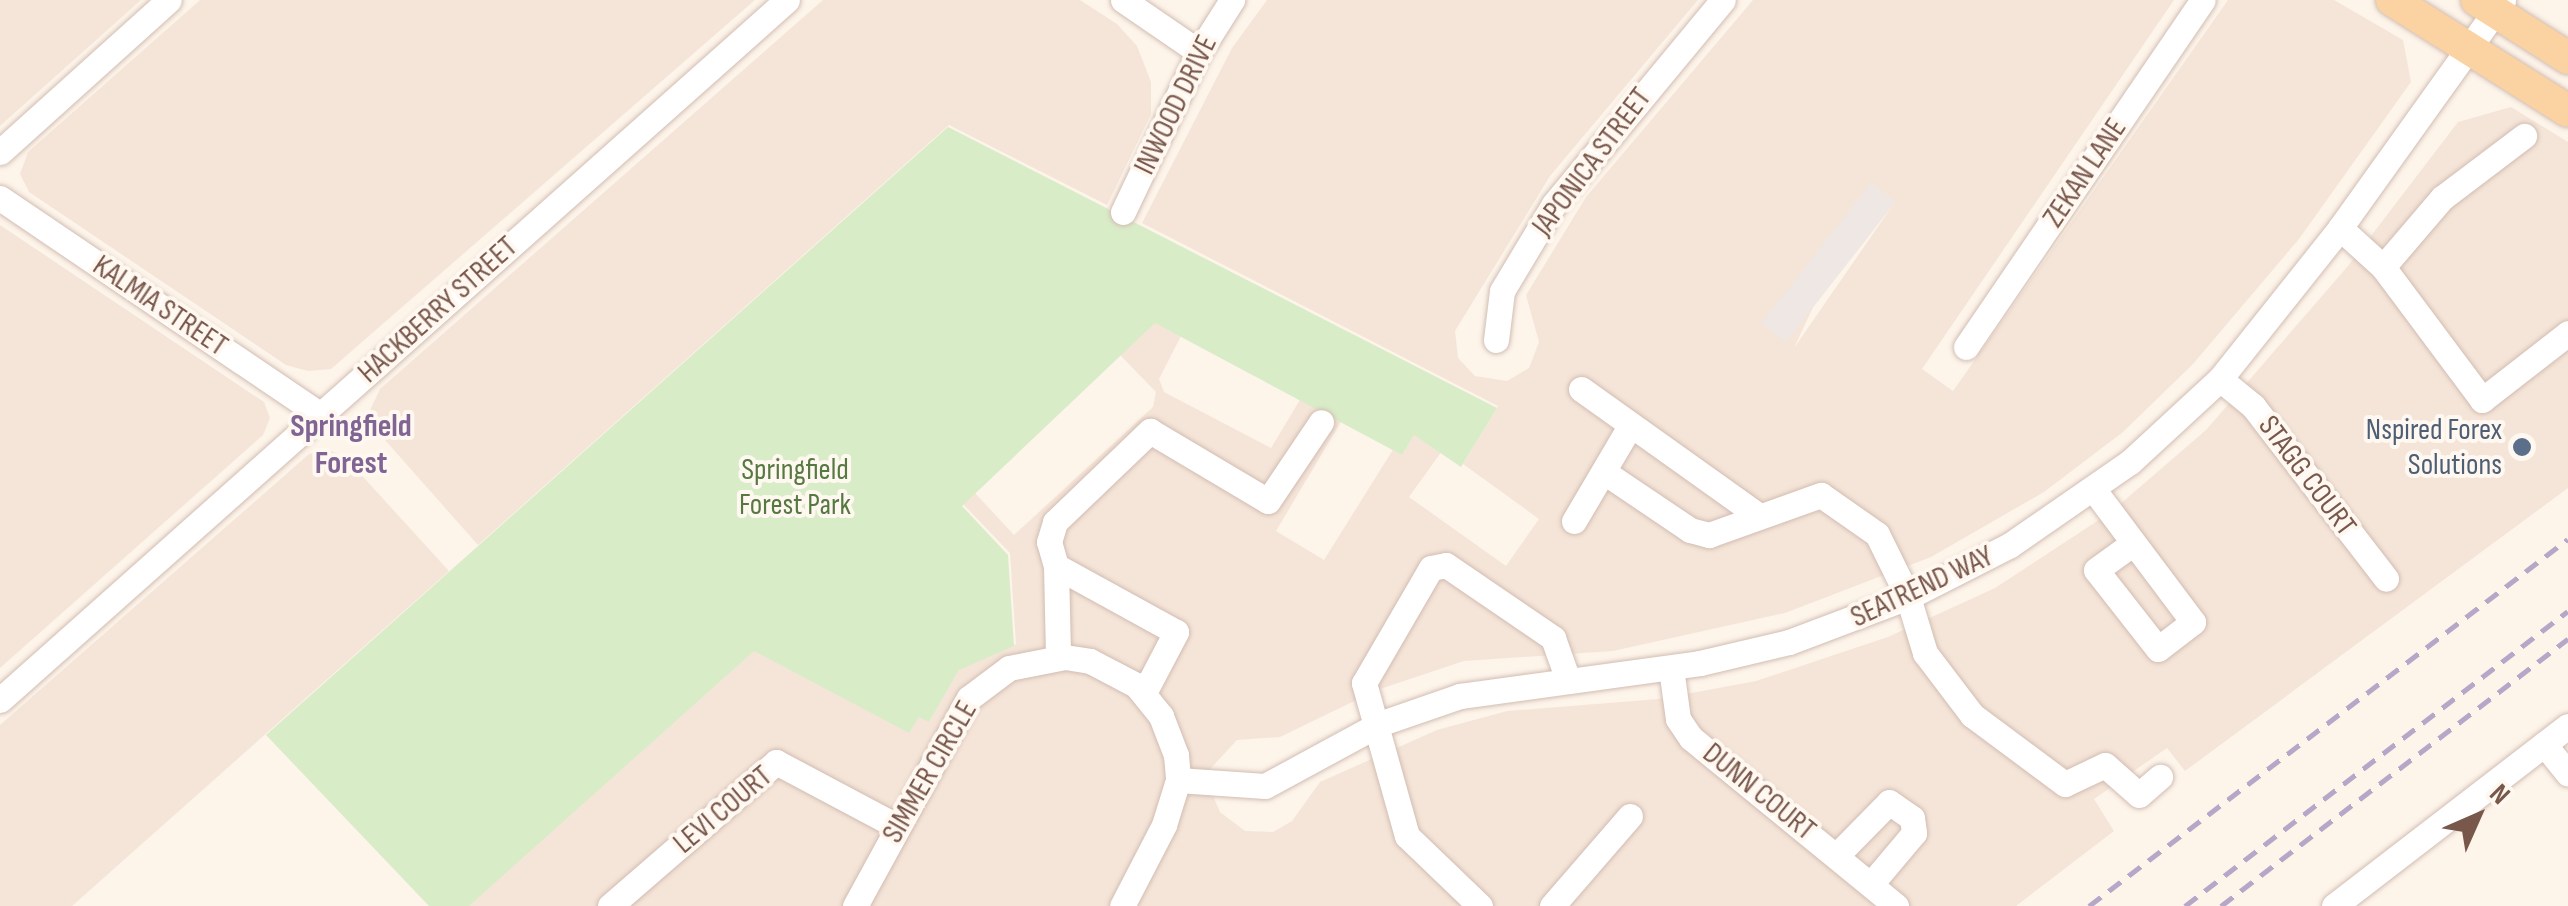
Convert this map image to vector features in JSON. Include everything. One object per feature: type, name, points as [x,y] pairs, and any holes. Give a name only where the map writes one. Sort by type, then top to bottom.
[{"type":"main road","points":[[2392,0],[2568,111]]},
{"type":"main road","points":[[2491,4],[2568,58]]},
{"type":"street","points":[[0,152],[169,0]]},
{"type":"street","name":"HACKBERRY STREET","points":[[0,700],[787,0]]},
{"type":"street","points":[[1124,0],[1199,52]]},
{"type":"street","name":"INWOOD DRIVE","points":[[1123,212],[1199,52],[1232,0]]},
{"type":"street","name":"JAPONICA STREET","points":[[1496,340],[1502,291],[1554,204],[1723,0]]},
{"type":"street","name":"ZEKAN LANE","points":[[1966,347],[2203,0]]},
{"type":"street","name":"SEATREND WAY","points":[[1178,780],[1265,786],[1379,724],[1460,696],[1670,668],[1789,642],[1908,597],[2010,545],[2094,490],[2220,379],[2340,228],[2469,47],[2491,4]]},
{"type":"street","points":[[2383,267],[2442,198],[2524,136]]},
{"type":"street","name":"KALMIA STREET","points":[[0,198],[320,415]]},
{"type":"street","points":[[2340,228],[2383,267],[2482,400],[2568,333]]},
{"type":"street","name":"STAGG COURT","points":[[2220,379],[2254,406],[2386,579]]},
{"type":"street","points":[[1581,388],[1755,513]]},
{"type":"street","points":[[1058,657],[1056,566],[1049,542],[1055,522],[1150,431],[1268,501],[1321,422]]},
{"type":"street","points":[[1574,521],[1630,426]]},
{"type":"street","points":[[1604,472],[1690,530],[1709,534],[1755,513],[1821,494],[1877,534],[1908,597],[1925,653],[1948,688],[2024,758],[2065,784],[2105,765],[2140,795],[2160,778]]},
{"type":"street","points":[[2094,490],[2132,544]]},
{"type":"street","points":[[1480,906],[1406,836],[1379,724],[1364,684],[1431,568],[1446,565],[1553,638],[1568,680]]},
{"type":"street","points":[[1056,566],[1176,632],[1144,693]]},
{"type":"street","name":"SIMMER CIRCLE","points":[[855,906],[969,698],[1009,668],[1058,657],[1114,670],[1144,693],[1170,736],[1178,780]]},
{"type":"street","name":"DUNN COURT","points":[[1670,668],[1678,719],[1691,738],[1896,906]]},
{"type":"street","points":[[2334,906],[2568,726]]},
{"type":"street","points":[[2544,744],[2568,774]]},
{"type":"street","name":"LEVI COURT","points":[[610,906],[776,762],[898,827]]},
{"type":"street","points":[[1129,904],[1164,825],[1178,780]]},
{"type":"street","name":"DUNN COURT","points":[[1837,856],[1882,806],[1895,804],[1912,818],[1914,833],[1872,884]]},
{"type":"street","points":[[1552,906],[1630,816]]},
{"type":"shaded area","points":[[0,0],[141,0],[0,126]]},
{"type":"shaded area","points":[[200,0],[755,0],[331,369],[308,371],[286,365],[29,192],[20,174],[28,152]]},
{"type":"shaded area","points":[[823,0],[1080,0],[1117,24],[1137,46],[1151,82],[1151,114],[1107,205],[949,125],[478,545],[377,431],[370,410],[380,389]]},
{"type":"shaded area","points":[[1267,0],[1698,0],[1550,176],[1455,331],[1458,358],[1475,376],[1507,381],[1529,368],[1539,342],[1526,295],[1586,197],[1753,0],[2174,0],[1922,369],[1953,391],[2228,0],[2334,0],[2403,40],[2411,82],[2299,239],[2193,364],[2123,432],[2044,492],[1931,557],[1785,613],[1613,651],[1464,661],[1377,690],[1280,737],[1237,740],[1211,768],[1210,789],[1220,812],[1245,831],[1273,832],[1292,821],[1320,782],[1437,730],[1507,711],[1659,699],[1756,681],[1888,637],[1995,588],[2111,512],[2206,430],[2348,266],[2458,122],[2511,107],[2568,142],[2568,488],[2185,771],[2167,748],[2094,799],[2114,831],[2016,906],[467,906],[755,649],[910,730],[920,715],[930,720],[960,668],[1016,644],[1010,553],[963,504],[975,493],[1014,535],[1153,407],[1156,392],[1120,355],[1156,320],[1182,334],[1159,379],[1164,392],[1271,448],[1301,398],[1342,420],[1276,531],[1324,560],[1394,448],[1403,453],[1415,433],[1442,451],[1409,497],[1506,566],[1539,519],[1463,464],[1498,406],[1142,223],[1232,48]],"holes":[[[1871,183],[1895,202],[1794,348]]]},
{"type":"shaded area","points":[[1871,183],[1895,202],[1786,342],[1761,323]]},
{"type":"shaded area","points":[[0,225],[264,402],[270,418],[263,435],[0,668]]},
{"type":"shaded area","points":[[328,450],[344,456],[449,571],[72,906],[0,906],[0,725],[309,454]]},
{"type":"green space","name":"Springfield Forest Park","points":[[948,127],[1497,408],[1461,467],[1414,435],[1402,455],[1155,323],[962,506],[1008,555],[1014,646],[959,670],[929,722],[919,717],[909,733],[754,651],[469,906],[429,906],[266,735]]},
{"type":"railway","points":[[2089,906],[2568,539]]},
{"type":"railway","points":[[2185,906],[2568,611]]},
{"type":"railway","points":[[2221,906],[2568,639]]},
{"type":"place","name":"Nspired Forex Solutions","points":[[2522,447]]},
{"type":"district","name":"Springfield Forest","points":[[351,446]]}]
